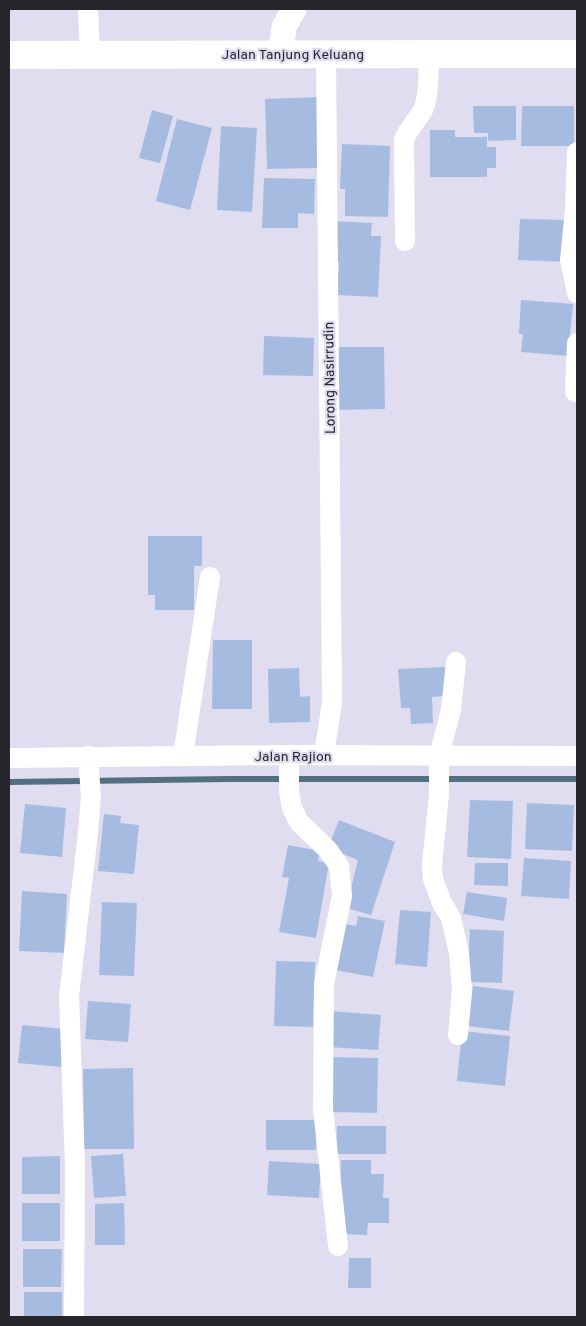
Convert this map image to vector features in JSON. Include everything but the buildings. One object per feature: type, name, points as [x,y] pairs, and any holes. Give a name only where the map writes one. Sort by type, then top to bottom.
[{"type":"main road","name":"Jalan Tanjung Keluang","points":[[9,55],[577,54]]},
{"type":"street","points":[[88,9],[90,54]]},
{"type":"street","points":[[281,54],[284,27],[294,9]]},
{"type":"street","name":"Lorong Nasirrudin","points":[[324,755],[332,702],[326,54]]},
{"type":"street","points":[[405,241],[404,140],[406,132],[424,108],[427,99],[429,54]]},
{"type":"street","points":[[577,152],[575,209],[570,260],[577,293]]},
{"type":"street","points":[[575,392],[577,343]]},
{"type":"street","points":[[182,756],[210,578]]},
{"type":"street","points":[[456,662],[451,710],[439,762],[432,865],[433,879],[442,903],[451,918],[459,953],[462,991],[458,1035]]},
{"type":"street","name":"Jalan Rajion","points":[[9,758],[88,762],[182,756],[290,759],[324,755],[439,762],[577,756]]},
{"type":"street","points":[[290,759],[289,791],[292,808],[299,822],[328,850],[339,866],[342,896],[324,984],[323,1109],[338,1246]]},
{"type":"street","points":[[74,1317],[75,1166],[69,996],[88,833],[91,796],[88,762]]},
{"type":"waterway","points":[[9,782],[228,779],[577,779]]}]
